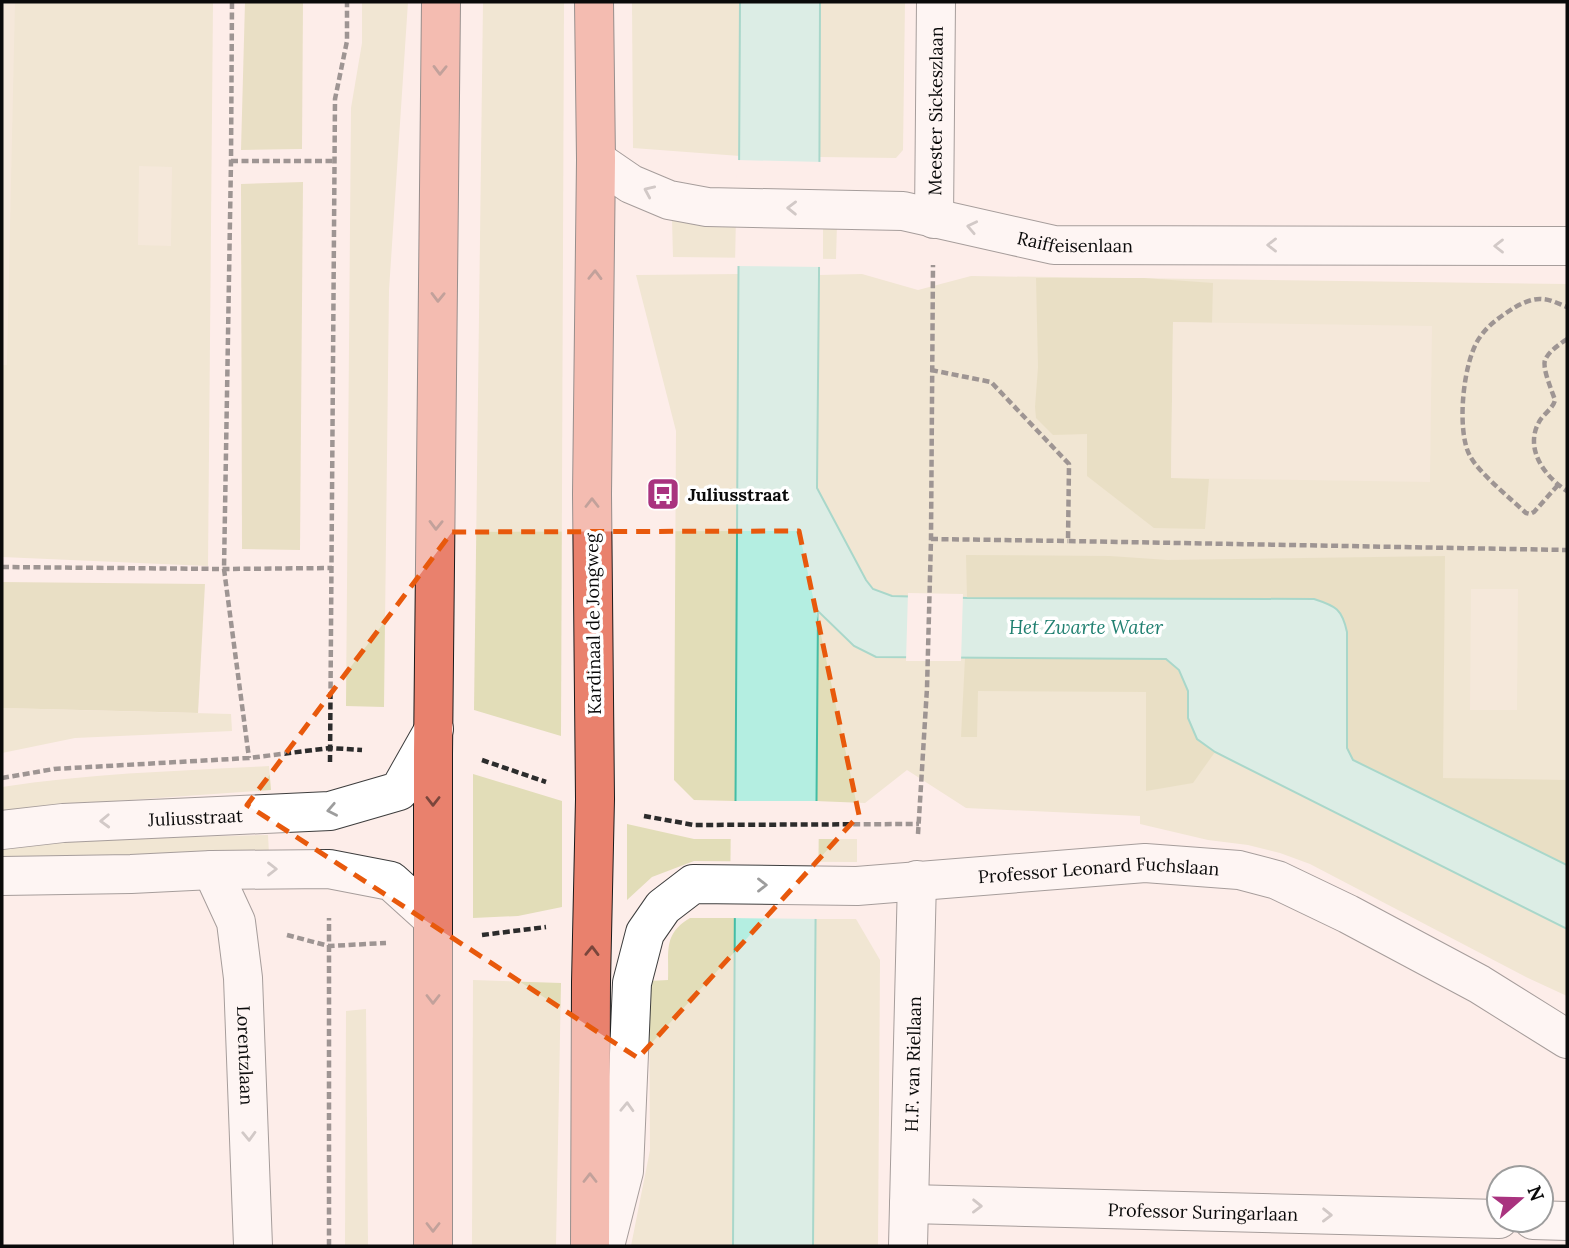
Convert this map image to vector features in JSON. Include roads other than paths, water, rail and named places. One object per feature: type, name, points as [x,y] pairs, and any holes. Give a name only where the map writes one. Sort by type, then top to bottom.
[{"type":"main road","points":[[433,1246],[434,729],[441,2]]},
{"type":"main road","name":"Kardinaal de Jongweg","points":[[590,1246],[595,799],[592,494],[596,160],[594,2]]},
{"type":"street","name":"Meester Sickeszlaan","points":[[934,219],[936,2]]},
{"type":"street","name":"Raiffeisenlaan","points":[[596,160],[631,184],[669,200],[707,207],[903,211],[1054,245],[1567,246]]},
{"type":"street","name":"Juliusstraat","points":[[2,830],[63,823],[330,811],[399,792],[434,729]]},
{"type":"street","name":"Professor Leonard Fuchslaan","points":[[605,1246],[624,1171],[632,983],[645,933],[663,907],[693,884],[857,886],[1145,863],[1240,870],[1277,880],[1348,914],[1479,984],[1567,1039]]},
{"type":"street","points":[[2,876],[329,869],[391,881],[433,919]]},
{"type":"street","name":"Lorentzlaan","points":[[212,870],[236,922],[243,978],[253,1246]]},
{"type":"street","name":"H.F. van Riellaan","points":[[908,1246],[917,880]]},
{"type":"street","name":"Professor Leonard Fuchslaan","points":[[1479,984],[1567,1017]]},
{"type":"street","name":"Professor Suringarlaan","points":[[908,1204],[1485,1219]]},
{"type":"water","name":"Het Zwarte Water","points":[[740,2],[820,2],[817,488],[873,589],[892,596],[1314,599],[1328,604],[1340,613],[1347,632],[1347,748],[1353,760],[1567,865],[1567,929],[1215,752],[1197,739],[1188,718],[1188,691],[1179,670],[1166,659],[876,657],[854,646],[818,611],[813,1246],[733,1246]]},
{"type":"place","name":"Juliusstraat","points":[[663,494]]}]
